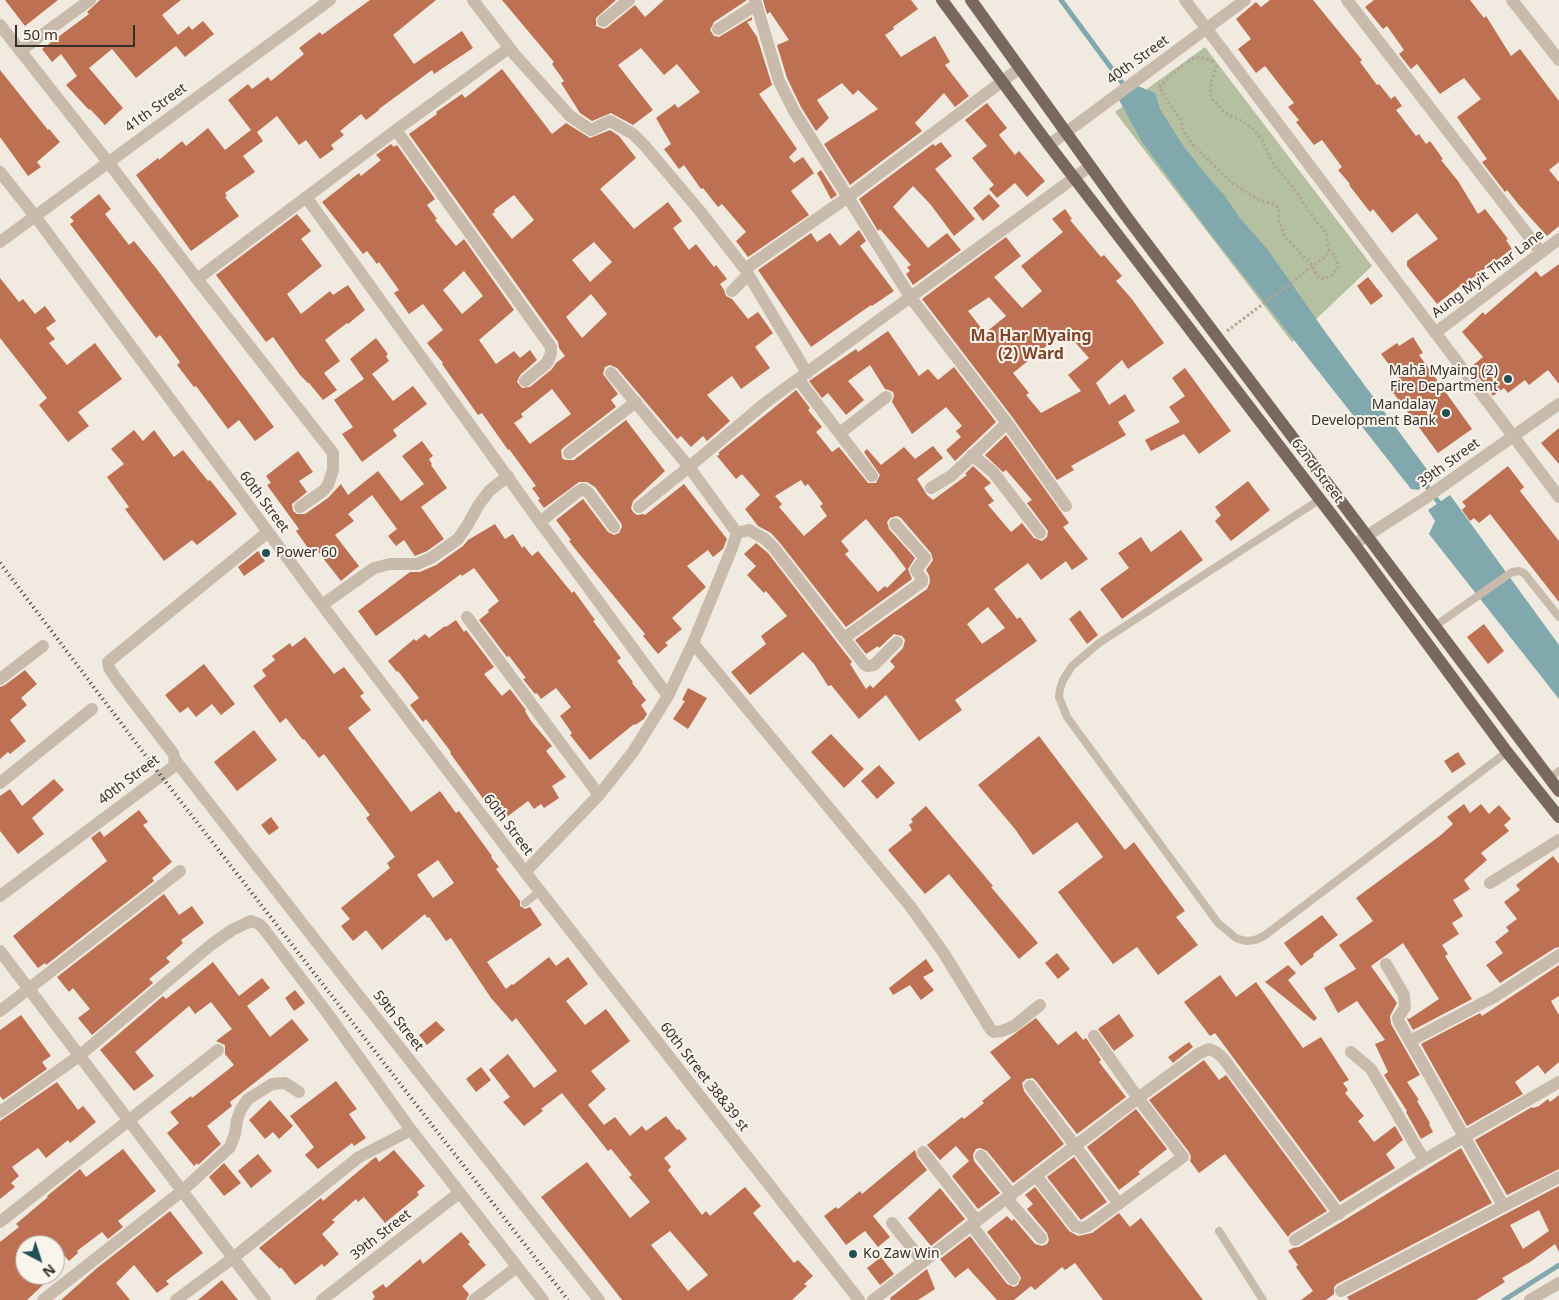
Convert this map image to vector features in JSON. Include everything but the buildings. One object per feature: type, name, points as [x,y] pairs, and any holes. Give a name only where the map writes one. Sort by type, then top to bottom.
[{"type":"main road","name":"62nd Street","points":[[942,0],[1049,145],[1354,544],[1507,752],[1559,817]]},
{"type":"main road","name":"62nd Street","points":[[971,0],[1090,167],[1218,338],[1435,626],[1554,775],[1559,791]]},
{"type":"street","points":[[20,51],[90,0]]},
{"type":"street","name":"41th Street","points":[[0,242],[330,0]]},
{"type":"street","points":[[472,0],[509,48],[570,116],[591,130],[610,121],[632,134],[646,146],[747,272],[803,376],[840,433],[872,476]]},
{"type":"street","points":[[603,21],[629,0]]},
{"type":"street","points":[[1185,0],[1206,29],[1222,60],[1435,333],[1559,497]]},
{"type":"street","name":"40th Street","points":[[1049,145],[1245,0]]},
{"type":"street","points":[[1347,0],[1541,252]]},
{"type":"street","points":[[1512,0],[1559,60]]},
{"type":"street","points":[[718,29],[756,3],[779,81],[794,112],[910,298],[1007,424],[1066,506]]},
{"type":"street","points":[[0,26],[108,162],[333,453],[332,470],[328,485],[323,491],[300,507]]},
{"type":"street","points":[[197,279],[509,48]]},
{"type":"street","points":[[732,291],[747,272],[1020,68]]},
{"type":"street","points":[[396,130],[551,347],[548,363],[524,381]]},
{"type":"street","points":[[639,507],[765,403],[1090,167]]},
{"type":"street","name":"60th Street","points":[[0,172],[35,216],[322,605],[525,872]]},
{"type":"street","points":[[306,197],[668,696]]},
{"type":"street","name":"Aung Myit Thar Lane","points":[[1435,333],[1559,239]]},
{"type":"street","points":[[611,372],[689,467],[737,533]]},
{"type":"street","points":[[840,433],[886,397]]},
{"type":"street","points":[[569,453],[636,402]]},
{"type":"street","name":"39th Street","points":[[1354,544],[1424,500],[1559,404]]},
{"type":"street","points":[[931,488],[951,476],[1007,424]]},
{"type":"street","points":[[972,455],[993,472],[1040,533]]},
{"type":"street","points":[[322,605],[374,568],[390,564],[417,564],[431,558],[458,539],[489,491],[508,476]]},
{"type":"street","points":[[540,522],[583,489],[588,492],[614,527]]},
{"type":"street","points":[[844,638],[922,582],[916,570],[925,558],[895,524]]},
{"type":"street","points":[[737,533],[749,530],[765,539],[774,548],[864,664],[867,666],[874,665],[897,642]]},
{"type":"street","name":"40th Street","points":[[0,896],[172,767],[175,760],[173,753],[111,672],[108,665],[110,659],[268,532]]},
{"type":"street","points":[[525,872],[599,795],[633,752],[668,696],[693,643],[737,533]]},
{"type":"street","points":[[467,617],[599,795]]},
{"type":"street","points":[[693,643],[910,906],[943,952],[991,1030],[994,1032],[1002,1031],[1014,1026],[1040,1005]]},
{"type":"street","points":[[0,679],[43,646]]},
{"type":"street","points":[[0,783],[92,710]]},
{"type":"street","name":"59th Street","points":[[175,760],[599,1300]]},
{"type":"street","points":[[1490,883],[1559,840]]},
{"type":"street","points":[[0,1011],[180,871]]},
{"type":"street","name":"60th Street 38&39 st","points":[[525,872],[859,1300]]},
{"type":"street","points":[[0,1112],[79,1056],[212,944],[232,930],[251,921],[259,924],[264,929],[411,1130],[543,1300]]},
{"type":"street","points":[[0,951],[265,1300]]},
{"type":"street","points":[[1410,1040],[1494,997],[1559,955]]},
{"type":"street","points":[[1386,964],[1404,995],[1405,1007],[1398,1020],[1503,1205]]},
{"type":"street","points":[[1037,1177],[1075,1226],[1081,1228],[1088,1226],[1183,1157],[1094,1036]]},
{"type":"street","points":[[873,1300],[1037,1177],[1074,1146],[1138,1098],[1198,1054],[1209,1049],[1223,1058],[1339,1214]]},
{"type":"street","points":[[0,1222],[218,1050]]},
{"type":"street","points":[[1351,1052],[1370,1068],[1424,1160]]},
{"type":"street","points":[[1295,1240],[1424,1160],[1559,1082]]},
{"type":"street","points":[[43,1300],[182,1191],[230,1147],[241,1109],[248,1100],[272,1084],[284,1084],[299,1092]]},
{"type":"street","points":[[1030,1086],[1118,1204]]},
{"type":"street","points":[[176,1300],[233,1258],[359,1157],[411,1130]]},
{"type":"street","points":[[923,1152],[1013,1279]]},
{"type":"street","points":[[981,1156],[1009,1197],[1041,1238]]},
{"type":"street","points":[[1341,1291],[1559,1177]]},
{"type":"street","name":"39th Street","points":[[322,1300],[459,1193]]},
{"type":"street","points":[[892,1223],[923,1262]]},
{"type":"street","points":[[474,1300],[517,1267]]},
{"type":"street","points":[[1530,1300],[1559,1283]]},
{"type":"lane","points":[[1319,500],[1099,644],[1072,666],[1062,680],[1059,697],[1066,717],[1218,923],[1236,938],[1242,940],[1255,940],[1264,936],[1507,752]]},
{"type":"lane","points":[[1435,626],[1512,572],[1524,573],[1559,618]]},
{"type":"lane","points":[[524,903],[540,892]]},
{"type":"lane","points":[[1219,1232],[1263,1300]]},
{"type":"path","points":[[1194,58],[1222,60],[1211,83],[1210,93],[1212,99],[1224,114],[1248,124],[1262,140],[1274,165],[1295,190],[1315,221],[1323,228],[1328,238],[1330,250],[1335,256],[1338,268],[1332,275],[1324,279],[1320,278],[1316,275],[1312,265],[1286,237],[1280,225],[1279,209],[1276,204],[1259,200],[1232,183],[1196,150],[1183,130],[1181,120],[1161,92],[1159,87],[1166,79],[1194,58]]},
{"type":"path","points":[[1218,338],[1299,277],[1312,265],[1324,258],[1330,250]]},
{"type":"green space","points":[[1205,47],[1372,266],[1292,342],[1115,112]]},
{"type":"water","points":[[1138,86],[1155,93],[1160,109],[1184,147],[1225,196],[1239,217],[1268,250],[1326,333],[1434,479],[1418,490],[1411,489],[1209,232],[1142,142],[1119,100]]},
{"type":"water","points":[[1450,495],[1559,645],[1559,699],[1429,534],[1435,521],[1428,510]]},
{"type":"waterway","points":[[1061,0],[1126,88]]},
{"type":"waterway","points":[[1422,480],[1442,507]]},
{"type":"waterway","points":[[1504,1300],[1559,1265]]},
{"type":"railway","points":[[0,563],[161,776],[568,1300]]},
{"type":"place","name":"Mahā Myaing (2) Fire Department","points":[[1508,379]]},
{"type":"place","name":"Mandalay Development Bank","points":[[1446,413]]},
{"type":"place","name":"Power 60","points":[[266,553]]},
{"type":"place","name":"Ko Zaw Win","points":[[853,1254]]},
{"type":"district","name":"Ma Har Myaing (2) Ward","points":[[1031,345]]}]
